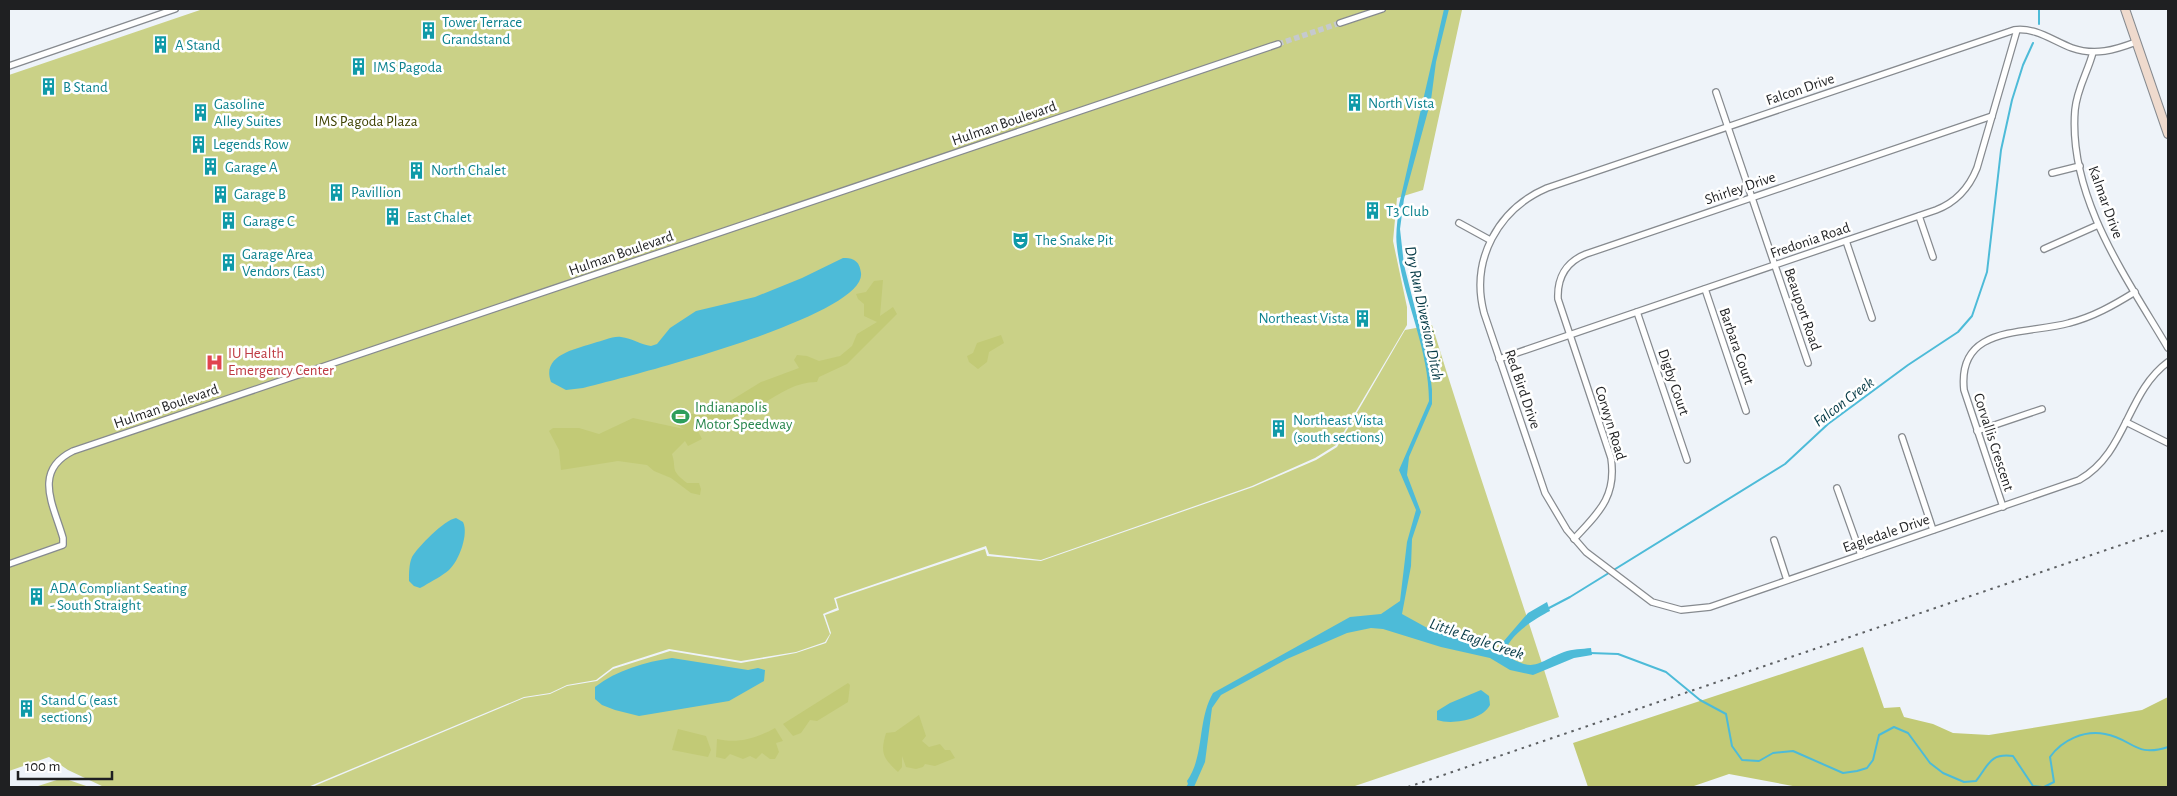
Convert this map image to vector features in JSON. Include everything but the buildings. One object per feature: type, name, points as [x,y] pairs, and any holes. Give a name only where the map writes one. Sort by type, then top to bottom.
[{"type":"main road","points":[[2125,9],[2168,134]]},
{"type":"street","points":[[9,66],[175,9]]},
{"type":"street","points":[[1340,22],[1382,9]]},
{"type":"street","name":"Falcon Drive","points":[[1490,240],[1511,212],[1537,193],[2017,30],[2044,35],[2072,48],[2092,52],[2112,50],[2136,42]]},
{"type":"street","name":"Fredonia Road","points":[[1499,359],[1947,206],[1968,186],[1977,168],[2017,30]]},
{"type":"street","name":"Hulman Boulevard","points":[[9,564],[63,546],[64,538],[48,488],[55,465],[65,455],[73,451],[1278,44]]},
{"type":"street","name":"Kalmar Drive","points":[[2092,52],[2080,84],[2075,108],[2075,133],[2080,166],[2098,225],[2168,348]]},
{"type":"street","name":"Beauport Road","points":[[1716,92],[1808,363]]},
{"type":"street","name":"Shirley Drive","points":[[1570,335],[1559,304],[1558,289],[1563,273],[1575,259],[1992,116]]},
{"type":"street","points":[[2052,173],[2080,166]]},
{"type":"street","points":[[1919,216],[1933,257]]},
{"type":"street","points":[[1459,223],[1490,240]]},
{"type":"street","points":[[2044,249],[2098,225]]},
{"type":"street","name":"Red Bird Drive","points":[[1490,240],[1481,267],[1480,295],[1484,313],[1545,493],[1560,521],[1574,539]]},
{"type":"street","points":[[1846,241],[1872,318]]},
{"type":"street","name":"Barbara Court","points":[[1705,289],[1746,411]]},
{"type":"street","name":"Corvallis Crescent","points":[[2003,507],[1965,396],[1963,379],[1969,360],[1979,346],[1991,338],[2002,334],[2054,327],[2084,318],[2110,307],[2135,292]]},
{"type":"street","name":"Digby Court","points":[[1637,312],[1687,460]]},
{"type":"street","name":"Corwyn Road","points":[[1570,335],[1613,469],[1610,490],[1605,503],[1574,539]]},
{"type":"street","name":"Eagledale Drive","points":[[1574,539],[1604,566],[1652,602],[1666,607],[1687,610],[1710,607],[2003,507],[2071,483],[2089,474],[2109,455],[2143,388],[2168,362]]},
{"type":"street","points":[[1977,431],[2042,409]]},
{"type":"street","points":[[2126,422],[2168,443]]},
{"type":"street","points":[[1902,437],[1934,530]]},
{"type":"street","points":[[1837,488],[1861,555]]},
{"type":"street","points":[[1774,540],[1787,580]]},
{"type":"green space","name":"Indianapolis Motor Speedway","points":[[203,9],[1467,9],[1462,10],[1423,190],[1397,198],[1393,241],[1407,307],[1407,325],[1336,445],[1315,458],[1252,486],[1041,560],[989,554],[986,546],[834,598],[837,608],[823,614],[830,634],[825,642],[796,652],[741,661],[669,649],[613,667],[596,680],[567,685],[550,693],[524,697],[308,787],[104,787],[68,770],[49,757],[9,771],[9,75]]},
{"type":"green space","points":[[883,280],[880,316],[893,307],[897,314],[847,364],[819,377],[817,382],[804,383],[790,388],[727,426],[715,430],[710,422],[704,427],[696,427],[702,439],[688,446],[685,441],[672,454],[676,472],[687,483],[699,483],[700,495],[691,493],[671,478],[654,471],[647,465],[618,461],[561,470],[559,450],[549,431],[553,428],[579,428],[599,434],[633,418],[684,429],[675,424],[679,416],[705,412],[722,406],[761,382],[799,368],[794,360],[797,355],[807,356],[819,361],[840,356],[852,346],[857,334],[877,322],[864,316],[864,304],[858,299],[856,294],[866,292],[874,281]]},
{"type":"green space","points":[[1432,325],[1559,717],[1352,787],[312,787],[524,698],[550,694],[567,686],[597,681],[613,669],[670,651],[741,663],[796,653],[826,643],[831,633],[825,615],[839,610],[836,599],[985,549],[987,556],[1041,561],[1253,487],[1316,460],[1337,447],[1405,330]]},
{"type":"green space","points":[[1001,335],[1004,343],[989,352],[987,362],[978,369],[969,362],[967,356],[973,353],[977,343]]},
{"type":"green space","points":[[1863,647],[1884,708],[1900,707],[1904,717],[1933,724],[1953,733],[1989,735],[2142,710],[2168,697],[2168,787],[1798,787],[1729,774],[1691,787],[1588,787],[1573,743]]},
{"type":"green space","points":[[848,683],[850,685],[848,702],[817,721],[810,720],[801,733],[793,736],[783,724]]},
{"type":"green space","points":[[919,715],[926,736],[922,741],[929,747],[940,744],[945,750],[950,750],[955,758],[935,766],[925,764],[923,767],[916,769],[906,767],[902,756],[902,767],[898,772],[884,755],[883,746],[886,733],[895,732]]},
{"type":"green space","points":[[775,728],[783,741],[776,743],[779,752],[775,759],[770,759],[762,753],[756,759],[750,756],[743,759],[730,754],[725,759],[716,757],[717,739],[732,741],[747,739]]},
{"type":"green space","points":[[678,729],[706,736],[711,750],[708,757],[672,750]]},
{"type":"green space","points":[[63,778],[89,787],[35,787]]},
{"type":"water","points":[[1444,9],[1449,9],[1436,62],[1431,100],[1404,199],[1400,229],[1404,265],[1429,364],[1432,390],[1432,404],[1409,457],[1407,475],[1421,512],[1412,539],[1411,566],[1402,614],[1431,630],[1458,637],[1476,645],[1497,649],[1528,613],[1547,602],[1550,611],[1522,629],[1506,648],[1505,655],[1523,664],[1530,665],[1541,663],[1564,652],[1574,650],[1591,648],[1592,655],[1574,658],[1533,675],[1510,670],[1490,658],[1441,647],[1383,629],[1371,628],[1347,633],[1287,659],[1221,695],[1212,708],[1205,762],[1194,787],[1186,787],[1193,771],[1205,715],[1213,693],[1350,617],[1381,614],[1400,601],[1407,542],[1416,510],[1399,470],[1429,401],[1425,362],[1400,266],[1396,242],[1397,226],[1399,205]]},
{"type":"water","points":[[843,258],[854,260],[860,267],[861,273],[852,290],[826,308],[786,326],[690,359],[583,388],[566,390],[551,382],[549,373],[551,365],[555,359],[570,351],[618,337],[651,346],[657,344],[670,328],[696,311],[755,297],[802,278]]},
{"type":"water","points":[[456,518],[463,522],[465,533],[462,547],[453,566],[420,588],[414,586],[409,581],[412,557],[438,529]]},
{"type":"water","points":[[672,658],[748,670],[758,668],[765,670],[764,681],[729,701],[639,716],[602,705],[595,699],[595,687],[622,671],[642,664]]},
{"type":"water","points":[[1481,690],[1489,696],[1490,705],[1486,710],[1474,718],[1466,720],[1450,722],[1437,720],[1437,711],[1450,703]]},
{"type":"waterway","name":"Falcon Creek","points":[[2039,9],[2039,24]]},
{"type":"waterway","name":"Falcon Creek","points":[[1549,608],[1570,597],[1785,464],[1828,424],[1908,365],[1958,332],[1972,316],[1987,272],[2001,150],[2012,100],[2023,65],[2033,43]]},
{"type":"waterway","name":"Little Eagle Creek","points":[[1590,653],[1618,654],[1666,672],[1700,700],[1726,714],[1732,746],[1742,760],[1759,761],[1773,753],[1793,751],[1843,773],[1857,771],[1867,768],[1873,760],[1879,735],[1894,727],[1908,733],[1930,763],[1943,773],[1964,782],[1976,781],[1994,758],[2013,756],[2033,786],[2042,787]]},
{"type":"waterway","name":"Little Eagle Creek","points":[[2044,787],[2054,782],[2050,757],[2067,741],[2082,735],[2097,733],[2114,736],[2141,749],[2148,750],[2168,747]]},
{"type":"tunnel","points":[[1278,44],[1340,23]]},
{"type":"railway","points":[[1408,787],[2168,529]]},
{"type":"place","name":"Tower Terrace Grandstand","points":[[428,31]]},
{"type":"place","name":"A Stand","points":[[161,45]]},
{"type":"place","name":"IMS Pagoda","points":[[359,67]]},
{"type":"place","name":"B Stand","points":[[49,87]]},
{"type":"place","name":"North Vista","points":[[1354,103]]},
{"type":"place","name":"Gasoline Alley Suites","points":[[200,113]]},
{"type":"place","name":"Legends Row","points":[[199,144]]},
{"type":"place","name":"Garage A","points":[[211,167]]},
{"type":"place","name":"North Chalet","points":[[417,170]]},
{"type":"place","name":"Pavillion","points":[[337,192]]},
{"type":"place","name":"Garage B","points":[[220,194]]},
{"type":"place","name":"T3 Club","points":[[1372,211]]},
{"type":"place","name":"East Chalet","points":[[393,217]]},
{"type":"place","name":"Garage C","points":[[229,221]]},
{"type":"place","name":"The Snake Pit","points":[[1021,240]]},
{"type":"place","name":"Garage Area Vendors (East)","points":[[228,263]]},
{"type":"place","name":"Northeast Vista","points":[[1363,318]]},
{"type":"place","name":"IU Health Emergency Center","points":[[214,362]]},
{"type":"place","name":"Indianapolis Motor Speedway","points":[[681,416]]},
{"type":"place","name":"Northeast Vista (south sections)","points":[[1279,429]]},
{"type":"place","name":"ADA Compliant Seating - South Straight","points":[[36,597]]},
{"type":"place","name":"Stand G (east sections)","points":[[27,709]]},
{"type":"park label","name":"IMS Pagoda Plaza","points":[[366,121]]},
{"type":"water label","name":"Dry Run Diversion Ditch","points":[[1425,313]]}]
